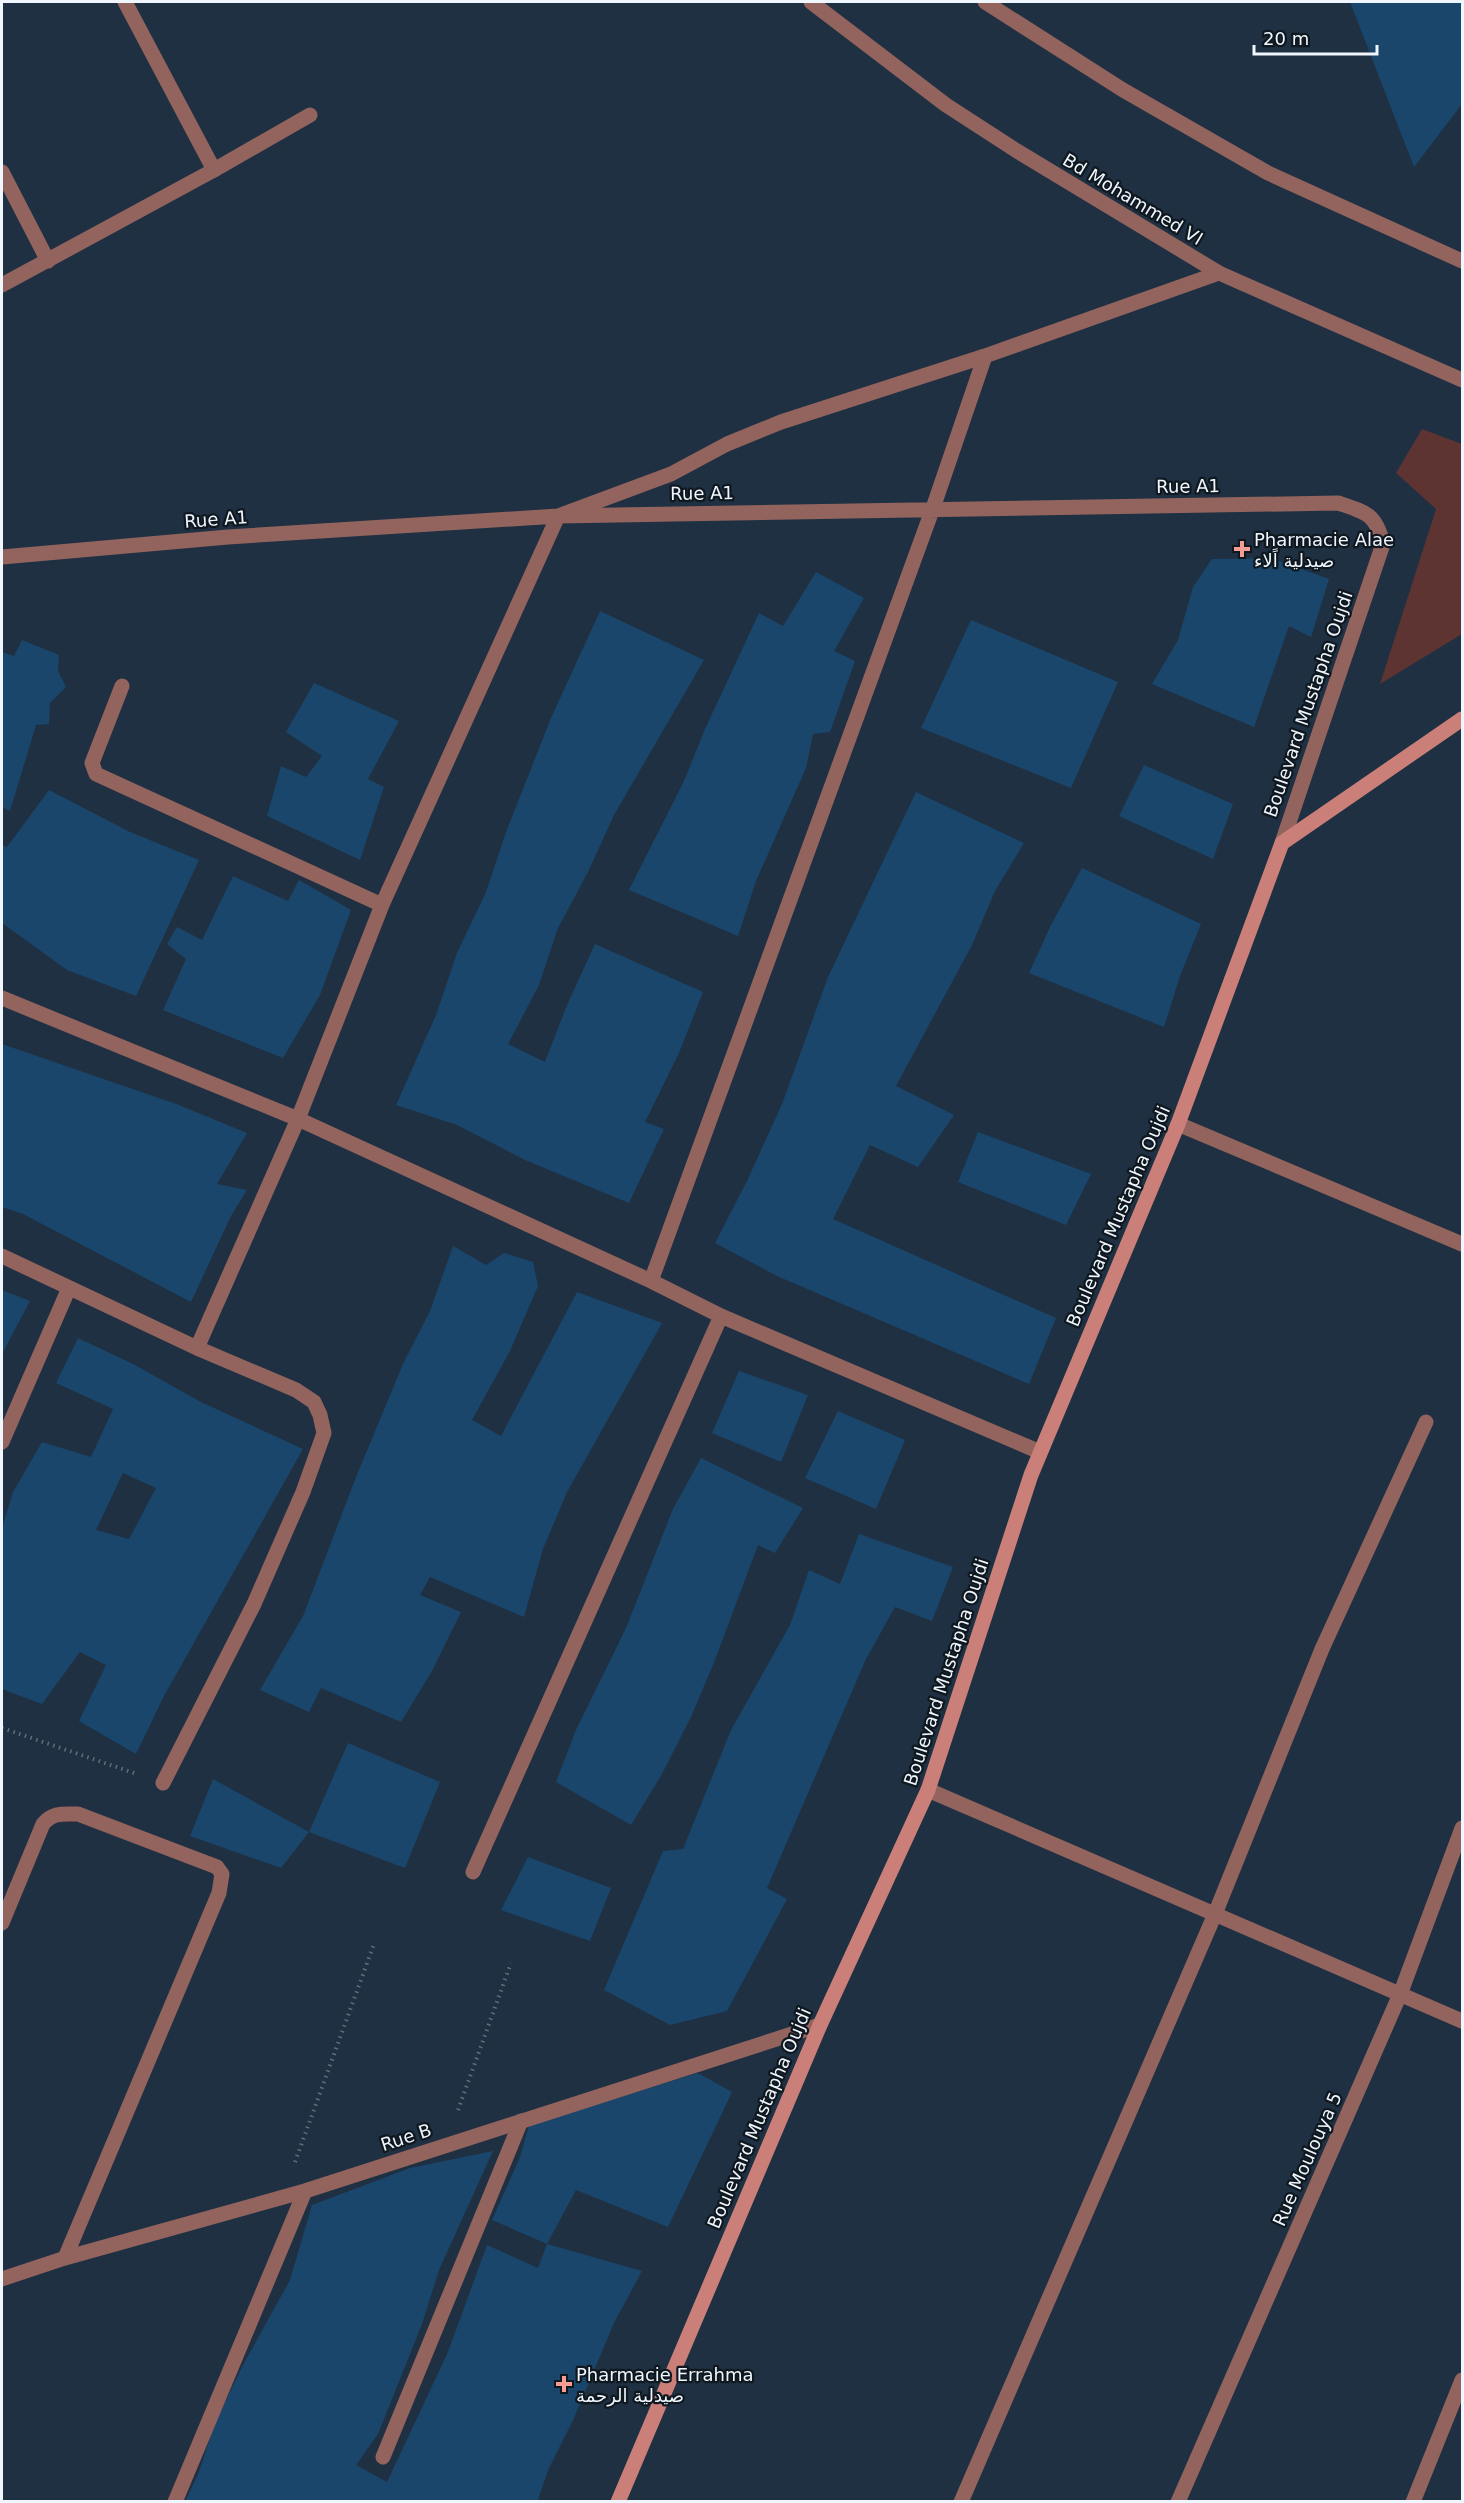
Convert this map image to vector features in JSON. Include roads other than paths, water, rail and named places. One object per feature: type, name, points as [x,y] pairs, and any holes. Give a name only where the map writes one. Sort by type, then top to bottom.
[{"type":"main road","name":"Boulevard Mustapha Oujdi","points":[[618,2502],[820,2025],[928,1790],[1027,1486],[1178,1124],[1282,843],[1462,719]]},
{"type":"street","points":[[125,2],[214,170]]},
{"type":"street","name":"Bd Mohammed VI","points":[[811,2],[946,105],[1017,151],[1219,273],[1462,380]]},
{"type":"street","points":[[985,2],[1123,90],[1268,173],[1462,261]]},
{"type":"street","points":[[2,285],[310,115]]},
{"type":"street","points":[[2,172],[48,261]]},
{"type":"street","points":[[197,1348],[298,1119],[382,905],[558,516],[671,474],[728,444],[781,422],[985,356],[1219,273]]},
{"type":"street","points":[[651,1281],[933,508],[985,356]]},
{"type":"street","name":"Rue A1","points":[[2,557],[228,537],[558,516],[1338,503],[1361,510],[1374,519],[1383,544]]},
{"type":"street","name":"Boulevard Mustapha Oujdi","points":[[1282,843],[1383,544]]},
{"type":"street","points":[[122,686],[92,762],[96,774],[382,905]]},
{"type":"street","points":[[2,998],[298,1119],[651,1281],[721,1316],[1040,1452]]},
{"type":"street","points":[[1178,1124],[1462,1244]]},
{"type":"street","points":[[2,1256],[197,1348],[296,1390],[314,1401],[320,1416],[324,1433],[303,1492],[254,1604],[163,1783]]},
{"type":"street","points":[[2,1442],[7,1415],[69,1288]]},
{"type":"street","points":[[473,1872],[721,1316]]},
{"type":"street","points":[[961,2502],[1215,1914],[1322,1649],[1426,1422]]},
{"type":"street","points":[[928,1790],[1401,1992],[1462,2021]]},
{"type":"street","points":[[2,1923],[43,1824],[49,1816],[56,1814],[78,1814],[217,1867],[222,1874],[219,1893],[65,2258]]},
{"type":"street","name":"Rue Moulouya 5","points":[[1178,2502],[1401,1992],[1462,1828]]},
{"type":"street","name":"Rue B","points":[[2,2279],[65,2258],[305,2191],[820,2025]]},
{"type":"street","points":[[382,2457],[521,2121]]},
{"type":"street","points":[[175,2502],[305,2191]]},
{"type":"street","points":[[1413,2502],[1462,2380]]},
{"type":"place","name":"Pharmacie Alae صيدلية اًلاء","points":[[1242,549]]},
{"type":"place","name":"Pharmacie Errahma صيدلية الرحمة","points":[[564,2384]]}]
